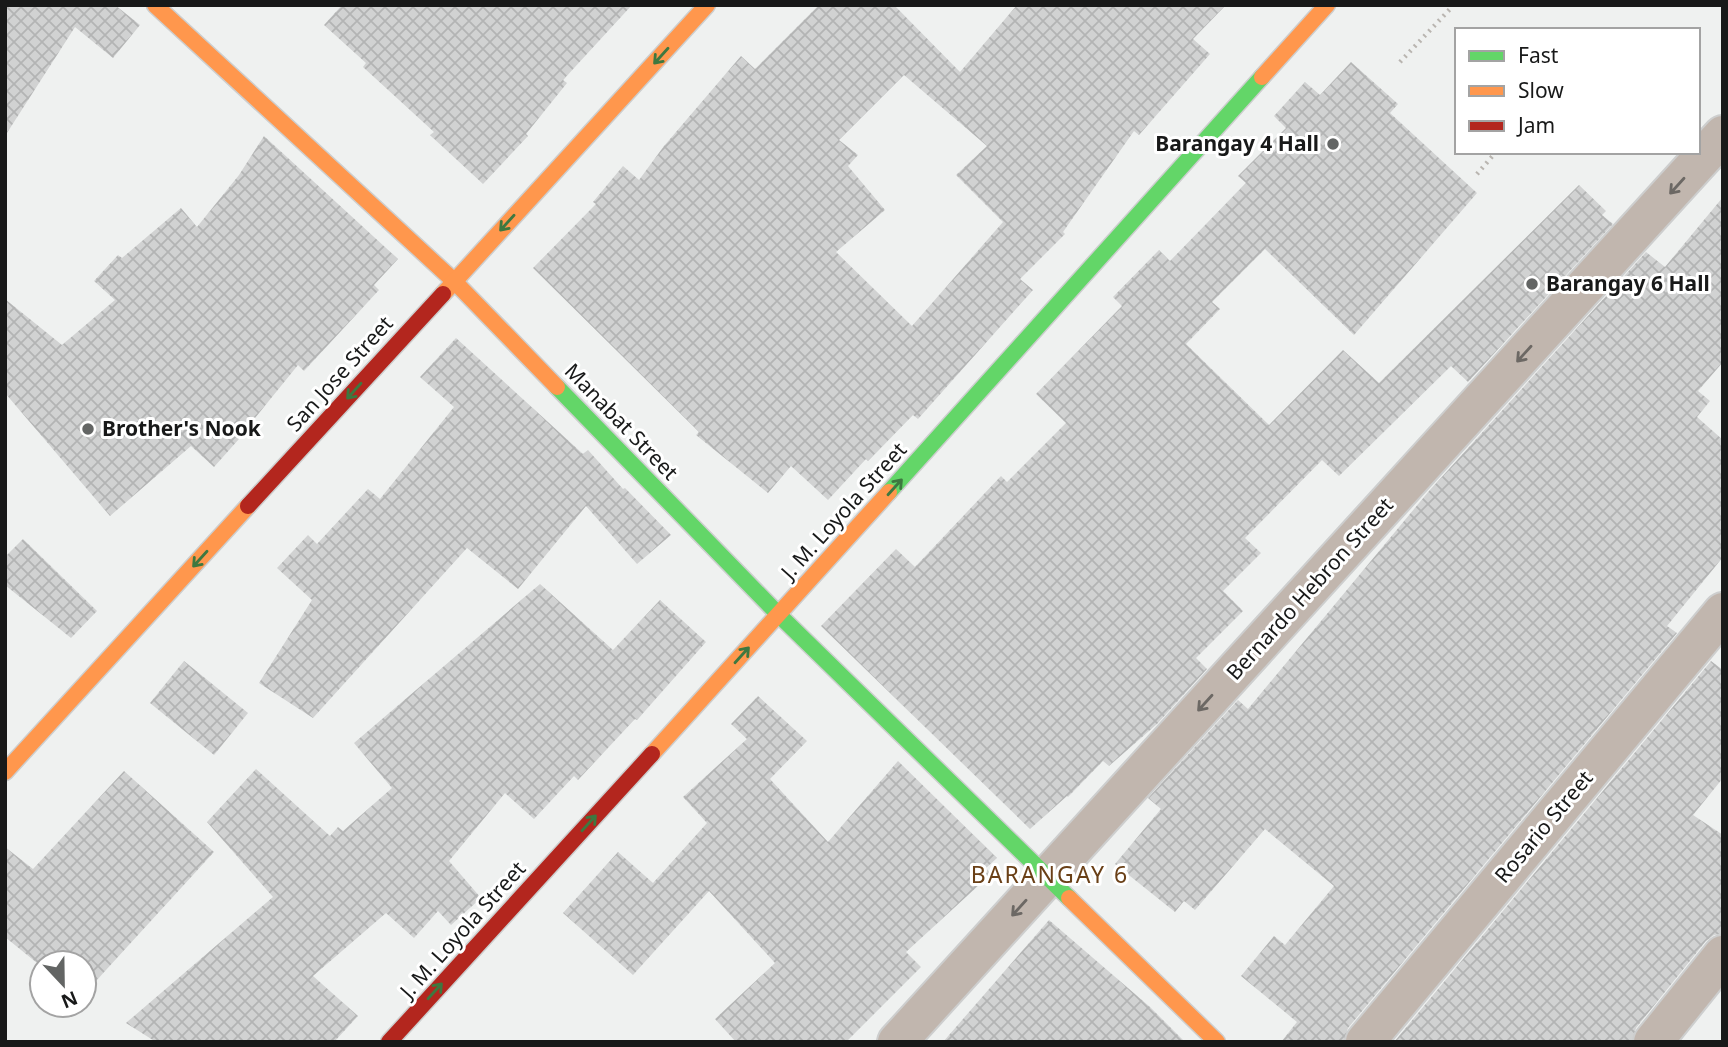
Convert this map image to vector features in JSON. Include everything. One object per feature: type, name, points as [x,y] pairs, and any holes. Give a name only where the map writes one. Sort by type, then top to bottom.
[{"type":"main road","name":"Manabat Street","points":[[155,5],[454,281],[779,615],[1217,1042]]},
{"type":"main road","name":"San Jose Street","points":[[5,772],[707,5]]},
{"type":"main road","name":"J. M. Loyola Street","points":[[389,1042],[779,615],[1327,5]]},
{"type":"street","name":"Bernardo Hebron Street","points":[[897,1042],[1723,135]]},
{"type":"street","name":"Rosario Street","points":[[1365,1042],[1723,612]]},
{"type":"street","points":[[1653,1042],[1723,955]]},
{"type":"path","points":[[1400,62],[1451,8]]},
{"type":"path","points":[[1477,174],[1494,154]]},
{"type":"building","points":[[5,5],[115,5],[140,25],[113,58],[75,27],[5,136]]},
{"type":"building","points":[[342,5],[632,5],[563,80],[567,83],[526,134],[528,136],[483,184],[430,135],[434,132],[363,67],[366,63],[324,25]]},
{"type":"building","points":[[819,5],[894,5],[960,72],[1017,5],[1226,5],[1193,39],[1210,54],[1139,135],[1134,131],[1063,232],[1065,234],[1020,279],[1033,290],[918,419],[913,415],[868,461],[866,459],[828,500],[791,466],[768,493],[696,435],[699,432],[533,268],[596,204],[593,202],[623,166],[639,180],[664,146],[741,56],[755,69]],"holes":[[[904,75],[987,146],[956,175],[1003,222],[912,326],[836,252],[885,210],[848,166],[858,155],[839,140]]]},
{"type":"building","points":[[1351,62],[1398,104],[1390,113],[1477,193],[1354,335],[1265,249],[1212,302],[1220,309],[1186,344],[1269,425],[1343,350],[1379,383],[1579,185],[1606,211],[1602,215],[1613,224],[1468,382],[1451,366],[1339,476],[1322,460],[1245,538],[1261,553],[1223,591],[1243,611],[1196,658],[1207,669],[1157,724],[1109,766],[1103,761],[1068,797],[1030,829],[821,626],[896,549],[915,567],[1001,476],[1007,482],[1066,423],[1036,394],[1122,306],[1113,297],[1159,250],[1170,261],[1246,183],[1238,176],[1286,128],[1274,116],[1305,82],[1320,95]]},
{"type":"building","points":[[264,136],[398,259],[374,285],[379,290],[304,371],[298,365],[214,467],[191,446],[110,516],[5,393],[5,299],[62,345],[115,300],[94,281],[118,255],[122,258],[181,208],[197,227],[239,175]]},
{"type":"building","points":[[1723,197],[1723,362],[1698,391],[1710,401],[1697,417],[1723,440],[1723,557],[1667,626],[1677,633],[1348,1028],[1344,1042],[1281,1042],[1297,1022],[1241,976],[1274,936],[1285,945],[1334,886],[1265,829],[1195,910],[1184,901],[1175,912],[1115,864],[1161,809],[1148,798],[1238,700],[1248,709],[1429,491],[1646,252],[1665,267]]},
{"type":"building","points":[[456,338],[583,454],[588,450],[623,489],[625,488],[671,535],[637,564],[586,506],[518,589],[467,548],[313,718],[259,683],[312,600],[277,568],[308,535],[317,544],[368,489],[380,499],[454,407],[420,377]]},
{"type":"building","points":[[23,539],[97,611],[71,638],[5,585],[5,557]]},
{"type":"building","points":[[540,584],[613,650],[660,600],[706,642],[637,720],[635,719],[578,780],[574,776],[534,819],[505,793],[449,861],[481,898],[451,925],[438,911],[414,938],[386,913],[313,976],[358,1016],[334,1042],[156,1042],[126,1023],[273,897],[207,822],[256,769],[330,836],[338,827],[343,831],[392,788],[354,743]]},
{"type":"building","points":[[184,661],[248,713],[214,755],[150,703]]},
{"type":"building","points":[[1711,661],[1723,670],[1723,778],[1693,815],[1723,835],[1723,934],[1714,935],[1706,941],[1636,1028],[1632,1042],[1394,1042]]},
{"type":"building","points":[[758,696],[807,741],[770,779],[828,842],[898,761],[997,858],[986,868],[991,874],[906,952],[921,967],[846,1042],[736,1042],[715,1019],[775,963],[709,891],[633,975],[563,913],[618,852],[653,883],[707,823],[683,797],[747,739],[731,724]]},
{"type":"building","points":[[124,771],[214,852],[98,979],[98,949],[28,949],[28,956],[5,937],[5,847],[33,869]]},
{"type":"building","points":[[1049,920],[1150,1007],[1185,1042],[943,1042]]},
{"type":"traffic: fast","points":[[889,492],[1262,77]]},
{"type":"traffic: fast","points":[[557,387],[779,615],[1069,898]]},
{"type":"traffic: slow","points":[[155,5],[454,281],[557,387]]},
{"type":"traffic: slow","points":[[443,294],[707,5]]},
{"type":"traffic: slow","points":[[1262,77],[1327,5]]},
{"type":"traffic: slow","points":[[652,754],[889,492]]},
{"type":"traffic: slow","points":[[5,772],[248,506]]},
{"type":"traffic: slow","points":[[1069,898],[1217,1042]]},
{"type":"traffic: jam","points":[[248,506],[443,294]]},
{"type":"traffic: jam","points":[[389,1042],[652,754]]},
{"type":"place","name":"Barangay 4 Hall","points":[[1333,144]]},
{"type":"place","name":"Barangay 6 Hall","points":[[1532,284]]},
{"type":"place","name":"Brother's Nook","points":[[88,429]]},
{"type":"district","name":"BARANGAY 6","points":[[1050,875]]}]
